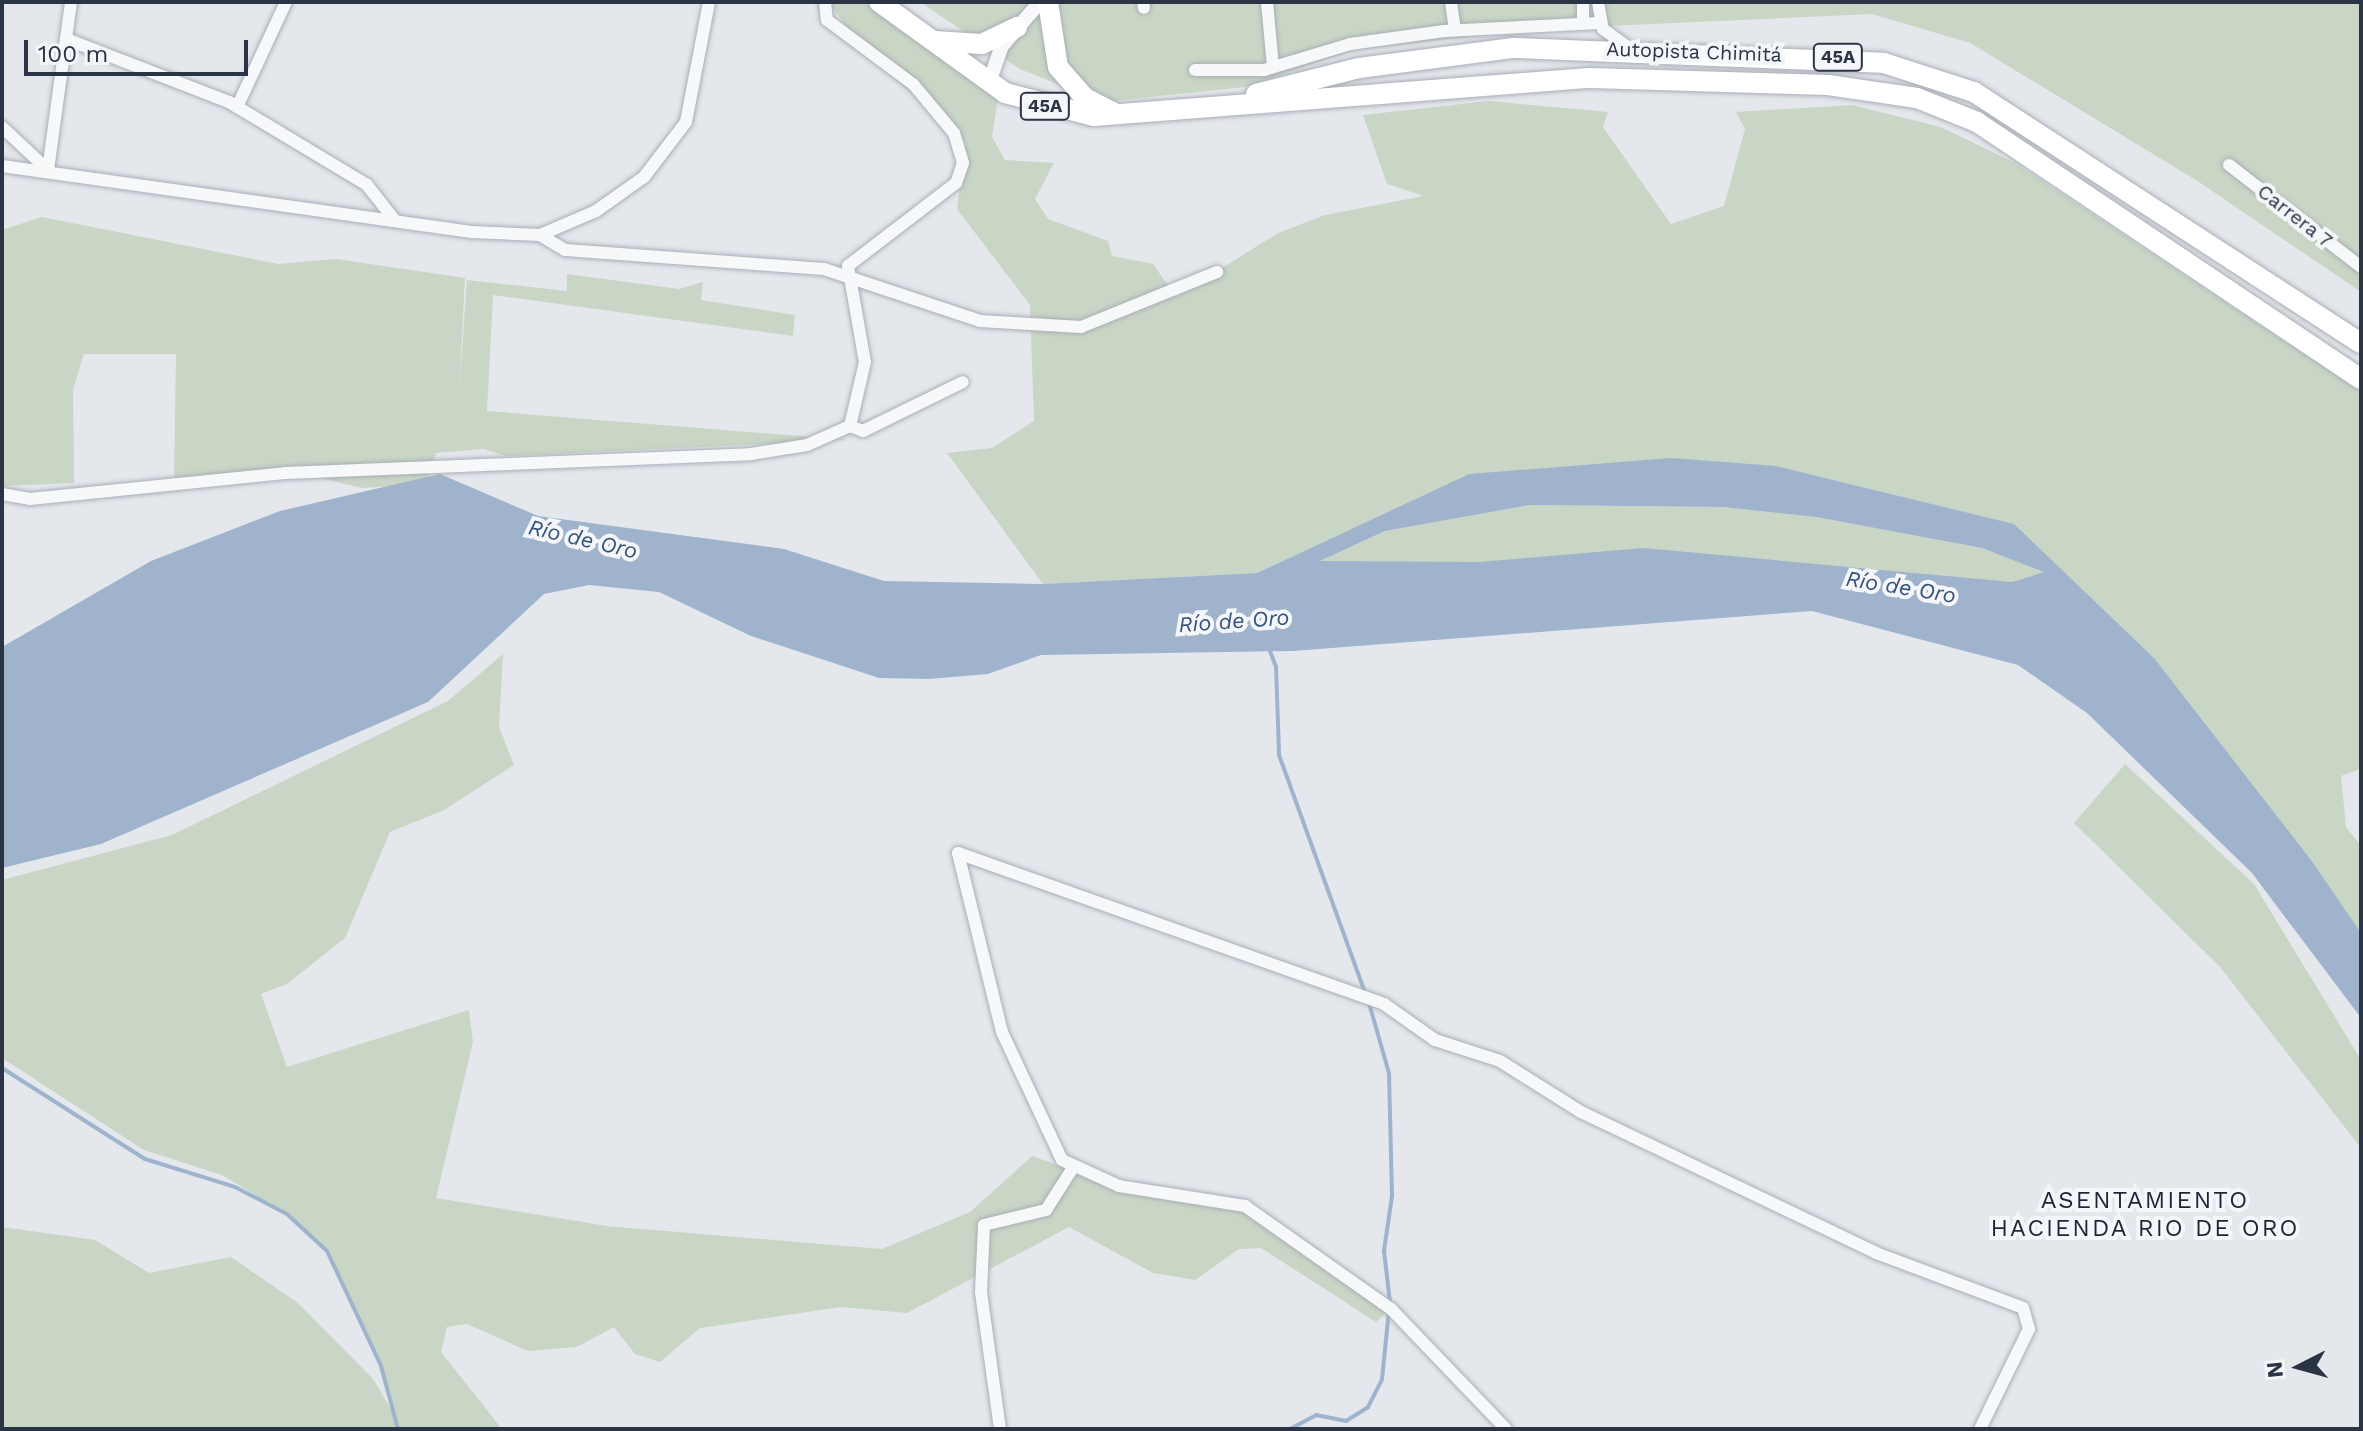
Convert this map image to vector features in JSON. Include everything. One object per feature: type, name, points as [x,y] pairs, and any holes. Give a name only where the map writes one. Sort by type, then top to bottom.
[{"type":"highway","name":"Autopista Chimitá","points":[[879,2],[989,83],[1061,110],[1122,115],[1241,101],[1590,78],[1828,85],[1917,98],[1977,122],[2361,379]]},
{"type":"highway","points":[[1048,2],[1049,42],[1066,78],[1097,106],[1122,115]]},
{"type":"highway","points":[[913,30],[969,46],[1017,27]]},
{"type":"highway","name":"Autopista Chimitá","points":[[1241,101],[1307,78],[1441,55],[1631,49],[1841,57],[1974,92],[2361,343]]},
{"type":"street","points":[[48,170],[69,40],[71,2]]},
{"type":"street","points":[[237,107],[286,2]]},
{"type":"street","points":[[540,235],[596,211],[644,177],[686,122],[709,2]]},
{"type":"street","points":[[825,2],[827,20],[913,84],[954,133],[963,163],[956,183],[926,209],[857,255],[848,278],[865,362],[850,426]]},
{"type":"street","points":[[989,83],[1017,27],[1040,2]]},
{"type":"street","points":[[1267,2],[1273,67]]},
{"type":"street","points":[[1451,2],[1455,30]]},
{"type":"street","points":[[1583,2],[1583,21]]},
{"type":"street","points":[[1598,2],[1599,23]]},
{"type":"street","points":[[1195,70],[1273,67],[1350,44],[1455,30],[1583,21],[1599,23],[1631,49]]},
{"type":"street","points":[[69,40],[237,107],[367,185],[393,218]]},
{"type":"street","points":[[2,127],[48,170]]},
{"type":"street","name":"Carrera 7","points":[[2229,165],[2361,267]]},
{"type":"street","points":[[2,166],[540,235],[565,250],[702,256],[824,269],[980,321],[1081,327],[1217,272]]},
{"type":"street","points":[[2,494],[30,499],[285,473],[751,454],[807,445],[850,426],[863,431],[963,382]]},
{"type":"street","points":[[1506,1429],[1391,1309],[1245,1206],[1119,1186],[1062,1160],[1002,1032],[958,853],[1384,1004],[1435,1040],[1500,1061],[1581,1112],[1876,1253],[2023,1308],[2029,1329],[1980,1429]]},
{"type":"street","points":[[1000,1429],[981,1292],[984,1225],[1046,1210],[1074,1166]]},
{"type":"green space","points":[[828,2],[870,2],[998,97],[992,137],[1005,160],[1054,163],[1035,199],[1048,219],[1108,241],[1112,256],[1153,264],[1176,297],[1278,233],[1325,215],[1424,196],[1387,184],[1363,115],[1489,101],[1608,112],[1603,127],[1671,224],[1724,206],[1745,129],[1736,112],[1852,105],[1941,127],[2015,163],[2361,392],[2361,769],[2341,776],[2346,827],[2361,846],[2361,933],[2154,658],[2013,524],[1776,466],[1469,474],[1257,573],[1043,584],[947,453],[992,448],[1034,421],[1030,305],[957,209],[966,143],[867,53]]},
{"type":"green space","points":[[920,2],[2361,2],[2361,292],[2196,180],[1970,43],[1872,14],[1541,29],[1353,50],[1245,87],[1102,102],[1020,69]]},
{"type":"green space","points":[[42,217],[278,264],[336,259],[465,278],[459,393],[467,280],[567,291],[567,274],[679,289],[703,282],[701,300],[795,315],[793,336],[493,295],[487,411],[850,440],[506,456],[484,449],[436,453],[425,484],[362,488],[289,470],[174,486],[176,354],[84,354],[73,389],[74,483],[2,486],[2,230]]},
{"type":"green space","points":[[1530,505],[1723,507],[1816,517],[1982,548],[2045,572],[2012,582],[1318,562],[1385,531]]},
{"type":"green space","points":[[503,654],[499,727],[514,765],[444,810],[390,832],[345,938],[287,984],[261,994],[287,1067],[469,1010],[473,1042],[436,1198],[607,1226],[882,1249],[970,1212],[1032,1156],[1117,1186],[1241,1209],[1387,1312],[1376,1322],[1261,1248],[1239,1249],[1195,1280],[1153,1273],[1069,1227],[907,1313],[841,1307],[700,1328],[660,1362],[635,1354],[614,1327],[577,1347],[528,1351],[467,1324],[447,1327],[441,1352],[502,1429],[2,1429],[2,1227],[95,1240],[149,1273],[231,1257],[298,1303],[373,1379],[394,1414],[381,1366],[327,1251],[287,1214],[222,1175],[144,1150],[2,1058],[2,880],[172,835],[448,701]]},
{"type":"green space","points":[[2125,764],[2254,884],[2361,1060],[2361,1148],[2220,967],[2074,823]]},
{"type":"water","name":"Río de Oro","points":[[1671,458],[1776,466],[2014,524],[2154,658],[2311,860],[2361,933],[2361,1018],[2252,873],[2087,713],[2018,665],[1812,611],[1293,651],[1041,655],[988,674],[929,679],[879,678],[751,636],[659,592],[589,585],[544,594],[428,702],[101,844],[2,868],[2,647],[151,561],[280,511],[440,474],[538,516],[784,549],[884,581],[1043,584],[1257,573],[1469,474]],"holes":[[[1530,505],[1723,507],[1816,517],[1982,548],[2044,572],[2012,582],[1643,548],[1479,562],[1320,561],[1385,531]]]},
{"type":"waterway","points":[[1268,646],[1276,667],[1279,755],[1366,995]]},
{"type":"waterway","points":[[1369,1003],[1389,1073],[1392,1196],[1384,1251],[1390,1302]]},
{"type":"waterway","points":[[2,1068],[145,1159],[235,1187],[287,1214],[327,1251],[381,1366],[398,1429]]},
{"type":"waterway","points":[[1290,1429],[1316,1415],[1346,1421],[1368,1407],[1382,1379],[1389,1310]]},
{"type":"district","name":"ASENTAMIENTO HACIENDA RIO DE ORO","points":[[2145,1215]]}]
